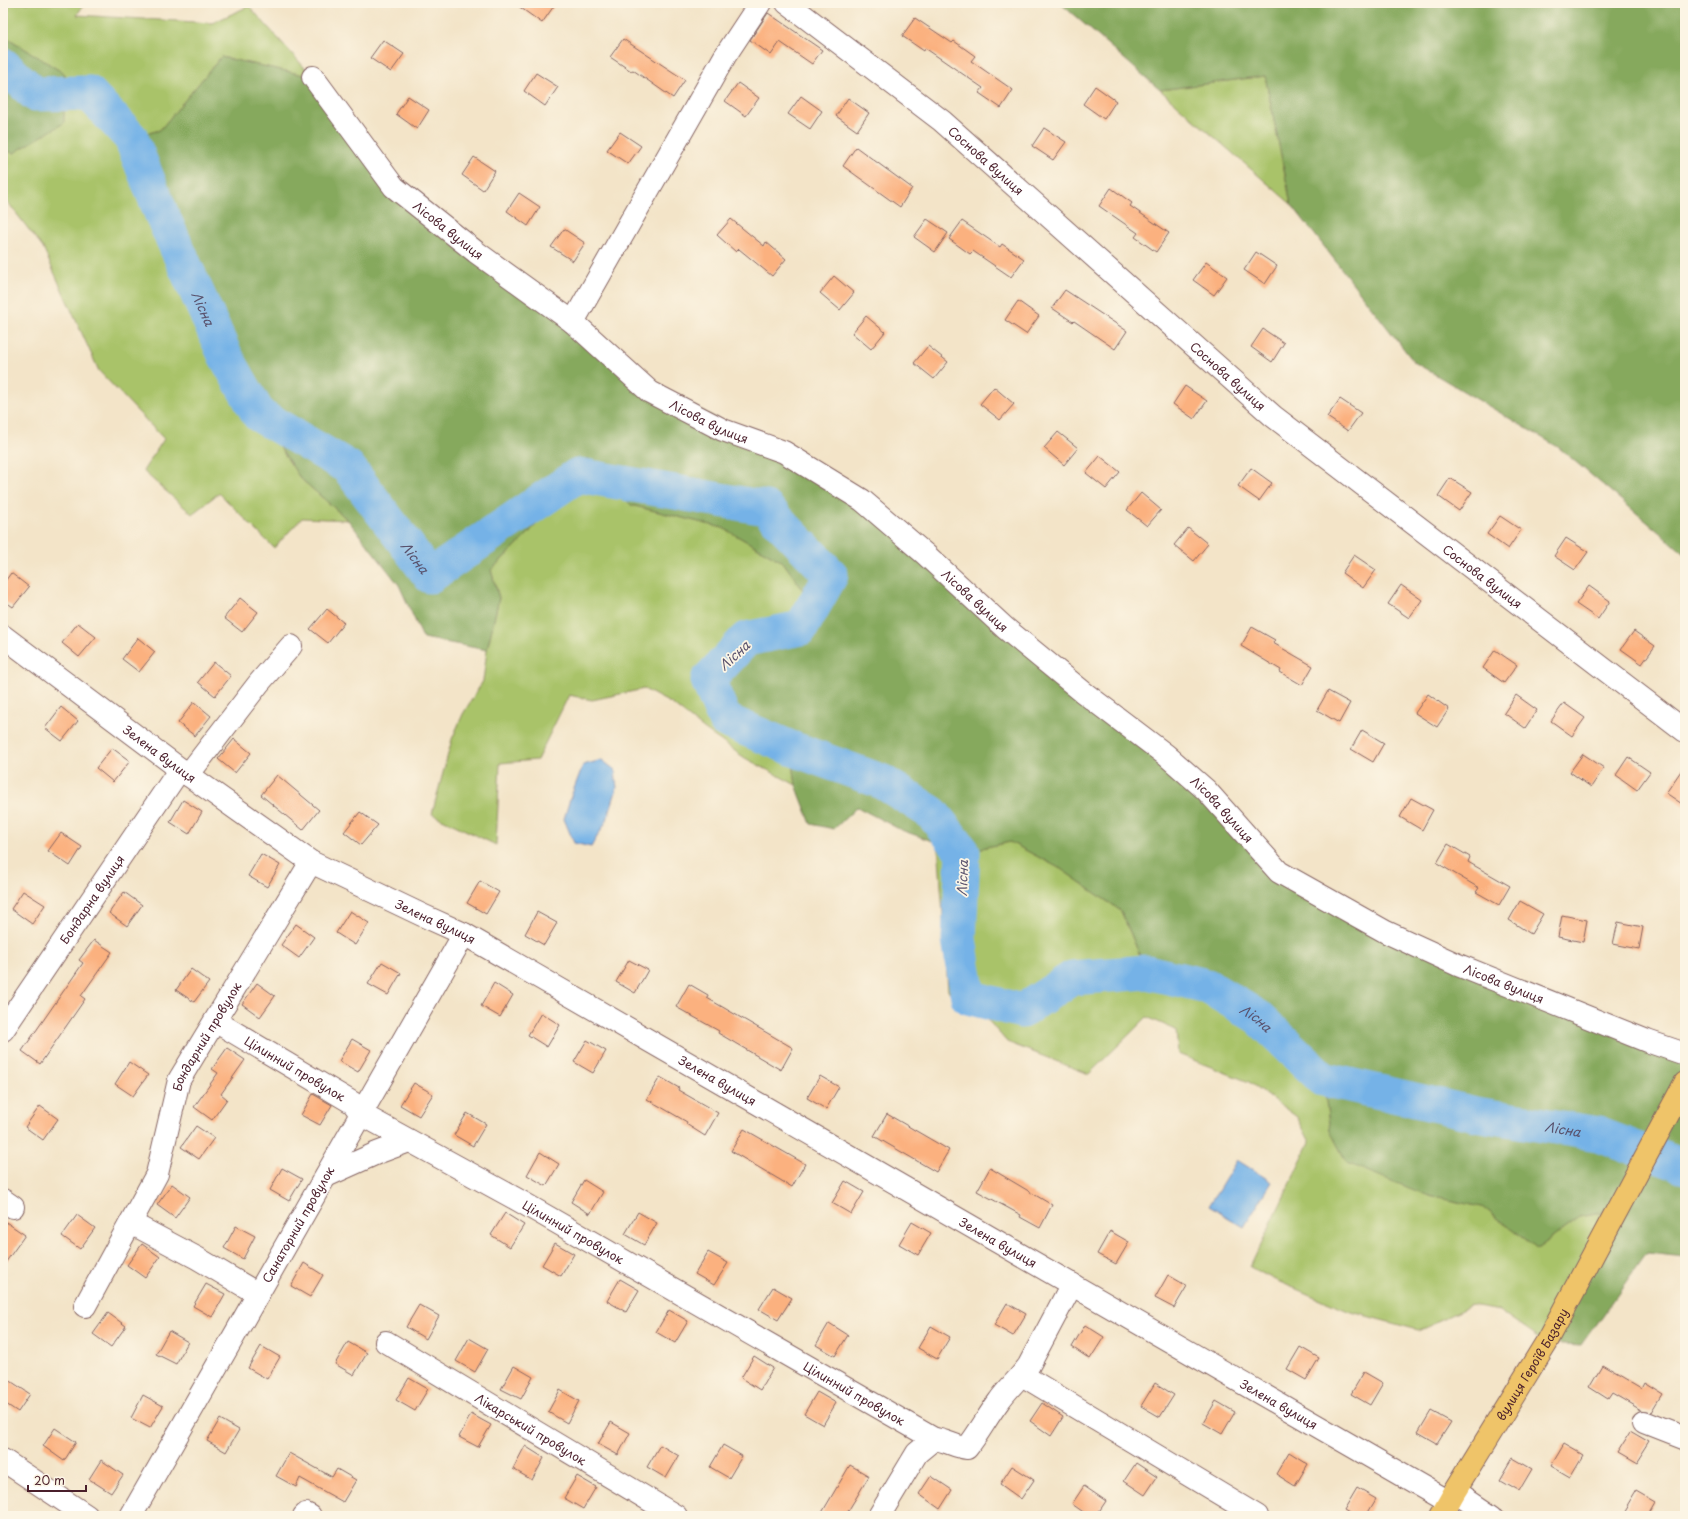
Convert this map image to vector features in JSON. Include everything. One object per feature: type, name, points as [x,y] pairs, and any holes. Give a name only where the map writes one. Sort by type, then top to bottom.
[{"type":"main road","name":"вулиця Героїв Базару","points":[[1448,1503],[1546,1343],[1685,1083]]},
{"type":"street","points":[[572,322],[725,56],[760,3]]},
{"type":"street","name":"Соснова вулиця","points":[[787,3],[942,121],[1273,416],[1685,731]]},
{"type":"street","name":"Лісова вулиця","points":[[313,77],[394,187],[476,252],[572,322],[650,392],[723,430],[784,452],[862,500],[925,554],[1005,628],[1083,692],[1166,755],[1206,790],[1279,872],[1386,932],[1458,965],[1647,1041],[1685,1054]]},
{"type":"street","name":"Зелена вулиця","points":[[3,636],[184,772],[311,862],[464,934],[1072,1284],[1448,1503],[1492,1516]]},
{"type":"street","name":"Бондарна вулиця","points":[[3,1030],[184,772],[291,646]]},
{"type":"street","name":"Бондарний провулок","points":[[85,1306],[157,1174],[179,1080],[311,862]]},
{"type":"street","name":"Санаторний провулок","points":[[131,1516],[464,934]]},
{"type":"street","name":"Цілинний провулок","points":[[215,1021],[353,1103],[361,1114],[525,1204],[934,1439],[943,1440],[958,1447],[967,1448],[979,1433],[998,1402],[1022,1375]]},
{"type":"street","points":[[326,1176],[377,1152],[409,1141]]},
{"type":"street","points":[[131,1223],[197,1258],[258,1294]]},
{"type":"street","points":[[1072,1284],[1022,1375],[1257,1516]]},
{"type":"street","name":"Лікарський провулок","points":[[386,1342],[676,1516]]},
{"type":"street","points":[[1644,1422],[1685,1438]]},
{"type":"street","points":[[878,1516],[917,1453],[934,1439]]},
{"type":"street","points":[[3,1460],[87,1516]]},
{"type":"street","points":[[304,1516],[306,1514],[310,1516]]},
{"type":"green space","points":[[3,3],[85,3],[77,15],[212,23],[249,6],[313,77],[221,57],[160,130],[131,138],[162,215],[225,355],[259,415],[300,478],[348,520],[302,518],[274,548],[219,493],[192,514],[143,471],[164,439],[99,371],[43,248],[3,196],[3,150],[14,153],[65,74],[3,35]]},
{"type":"green space","points":[[1060,3],[1685,3],[1685,554],[1558,447],[1414,362],[1291,204],[1265,76],[1160,90]]},
{"type":"green space","points":[[3,35],[65,74],[64,123],[14,153],[3,150]]},
{"type":"green space","points":[[221,57],[313,77],[394,187],[619,364],[862,500],[1083,692],[1279,872],[1331,901],[1685,1054],[1685,1257],[1647,1253],[1582,1345],[1546,1343],[1616,1210],[1580,1217],[1537,1249],[1482,1207],[1429,1196],[1347,1163],[1330,1131],[1323,1078],[1258,1017],[1207,986],[1147,972],[1121,911],[1061,869],[1010,842],[963,852],[901,830],[857,807],[834,829],[811,824],[796,785],[791,748],[725,720],[708,680],[746,639],[801,628],[814,605],[783,562],[723,528],[631,505],[587,458],[578,475],[526,536],[491,570],[499,598],[487,650],[423,638],[399,585],[348,520],[300,478],[259,415],[225,355],[162,215],[131,138],[160,130]]},
{"type":"green space","points":[[1265,76],[1291,204],[1160,90]]},
{"type":"green space","points":[[587,458],[631,505],[723,528],[783,562],[814,605],[801,628],[746,639],[725,720],[791,748],[796,785],[745,758],[705,730],[672,704],[644,689],[592,700],[569,695],[537,760],[500,763],[496,845],[432,814],[452,739],[463,714],[483,681],[487,650],[499,598],[491,570],[526,536],[578,475]]},
{"type":"green space","points":[[938,842],[963,852],[1010,842],[1061,869],[1121,911],[1147,972],[1207,986],[1258,1017],[1323,1079],[1330,1131],[1429,1196],[1482,1207],[1537,1249],[1580,1217],[1617,1210],[1546,1343],[1500,1311],[1470,1306],[1418,1330],[1348,1311],[1275,1280],[1250,1267],[1310,1142],[1297,1117],[1249,1082],[1178,1054],[1176,1030],[1147,1017],[1089,1074],[1007,1042],[968,997],[948,991]]},
{"type":"water","points":[[602,760],[615,770],[617,788],[607,820],[591,847],[574,843],[564,819],[583,765]]},
{"type":"water","points":[[1237,1160],[1272,1182],[1244,1227],[1209,1206]]},
{"type":"building","points":[[514,3],[556,3],[542,23]]},
{"type":"building","points":[[768,13],[822,50],[812,64],[780,42],[771,55],[750,40]]},
{"type":"building","points":[[915,18],[952,43],[954,41],[975,56],[971,61],[1013,90],[1001,108],[979,93],[983,88],[925,48],[924,51],[902,36]]},
{"type":"building","points":[[623,39],[685,80],[673,98],[633,70],[631,71],[610,57]]},
{"type":"building","points":[[383,40],[404,54],[391,72],[370,58]]},
{"type":"building","points":[[536,73],[558,87],[545,106],[524,91]]},
{"type":"building","points":[[738,83],[759,98],[746,116],[725,101]]},
{"type":"building","points":[[1095,86],[1116,101],[1104,119],[1083,104]]},
{"type":"building","points":[[408,96],[429,110],[417,129],[396,114]]},
{"type":"building","points":[[801,96],[822,111],[810,129],[788,114]]},
{"type":"building","points":[[848,98],[869,113],[857,131],[836,116]]},
{"type":"building","points":[[1044,128],[1066,142],[1053,160],[1032,146]]},
{"type":"building","points":[[620,132],[641,146],[628,164],[607,150]]},
{"type":"building","points":[[856,147],[912,188],[900,207],[843,166]]},
{"type":"building","points":[[474,157],[495,171],[483,190],[462,175]]},
{"type":"building","points":[[1111,188],[1132,203],[1130,206],[1169,233],[1156,252],[1135,237],[1138,233],[1099,206]]},
{"type":"building","points":[[519,193],[540,207],[528,226],[507,211]]},
{"type":"building","points":[[731,219],[764,246],[766,242],[786,259],[772,276],[739,249],[736,252],[717,235]]},
{"type":"building","points":[[927,219],[948,233],[935,252],[914,237]]},
{"type":"building","points":[[962,221],[1000,247],[1002,244],[1024,259],[1011,277],[973,251],[970,254],[949,239]]},
{"type":"building","points":[[564,229],[585,243],[573,261],[551,247]]},
{"type":"building","points":[[1256,252],[1277,266],[1265,284],[1244,270]]},
{"type":"building","points":[[1206,262],[1227,277],[1214,295],[1193,280]]},
{"type":"building","points":[[834,276],[854,293],[840,310],[820,293]]},
{"type":"building","points":[[1065,290],[1127,331],[1115,349],[1052,308]]},
{"type":"building","points":[[1018,301],[1039,316],[1026,334],[1005,320]]},
{"type":"building","points":[[866,316],[885,332],[871,349],[852,333]]},
{"type":"building","points":[[1263,329],[1284,343],[1272,362],[1251,347]]},
{"type":"building","points":[[928,346],[948,362],[934,379],[914,363]]},
{"type":"building","points":[[1185,386],[1207,401],[1194,419],[1173,404]]},
{"type":"building","points":[[994,387],[1014,404],[1000,420],[980,404]]},
{"type":"building","points":[[1340,399],[1361,413],[1348,431],[1327,417]]},
{"type":"building","points":[[1058,432],[1078,448],[1064,465],[1044,448]]},
{"type":"building","points":[[1100,456],[1120,472],[1106,489],[1086,473]]},
{"type":"building","points":[[1251,468],[1272,483],[1259,501],[1238,486]]},
{"type":"building","points":[[1450,478],[1472,492],[1459,511],[1438,496]]},
{"type":"building","points":[[1141,493],[1161,510],[1147,526],[1127,510]]},
{"type":"building","points":[[1500,516],[1521,530],[1508,549],[1487,534]]},
{"type":"building","points":[[1188,528],[1208,544],[1194,561],[1174,545]]},
{"type":"building","points":[[1566,538],[1588,552],[1575,570],[1554,556]]},
{"type":"building","points":[[1354,555],[1376,570],[1363,588],[1342,573]]},
{"type":"building","points":[[11,573],[29,587],[13,607],[3,600],[3,584]]},
{"type":"building","points":[[1401,585],[1422,600],[1409,618],[1388,604]]},
{"type":"building","points":[[1589,586],[1610,601],[1598,619],[1576,604]]},
{"type":"building","points":[[240,598],[258,612],[242,632],[224,618]]},
{"type":"building","points":[[327,609],[344,623],[328,643],[310,629]]},
{"type":"building","points":[[78,623],[96,637],[79,657],[62,643]]},
{"type":"building","points":[[1252,627],[1275,640],[1273,643],[1313,666],[1302,685],[1280,672],[1281,670],[1241,646]]},
{"type":"building","points":[[1634,631],[1655,646],[1642,664],[1621,649]]},
{"type":"building","points":[[138,638],[155,652],[139,672],[122,659]]},
{"type":"building","points":[[1495,650],[1517,665],[1504,683],[1483,668]]},
{"type":"building","points":[[214,662],[231,676],[215,696],[198,682]]},
{"type":"building","points":[[1328,691],[1350,703],[1339,723],[1317,710]]},
{"type":"building","points":[[1428,694],[1449,709],[1437,727],[1415,713]]},
{"type":"building","points":[[1516,695],[1537,710],[1525,728],[1504,713]]},
{"type":"building","points":[[194,702],[211,716],[195,736],[178,723]]},
{"type":"building","points":[[1564,703],[1585,718],[1572,736],[1551,721]]},
{"type":"building","points":[[61,707],[78,721],[62,741],[45,728]]},
{"type":"building","points":[[1362,730],[1384,743],[1373,762],[1351,749]]},
{"type":"building","points":[[234,739],[251,753],[235,773],[218,759]]},
{"type":"building","points":[[112,748],[130,761],[113,782],[96,768]]},
{"type":"building","points":[[1583,754],[1604,768],[1591,787],[1570,772]]},
{"type":"building","points":[[1628,757],[1650,772],[1637,790],[1616,775]]},
{"type":"building","points":[[1685,765],[1685,806],[1666,793]]},
{"type":"building","points":[[277,775],[319,810],[303,830],[261,795]]},
{"type":"building","points":[[1411,798],[1433,810],[1422,830],[1400,817]]},
{"type":"building","points":[[183,800],[202,812],[189,834],[170,822]]},
{"type":"building","points":[[360,812],[378,825],[361,845],[344,832]]},
{"type":"building","points":[[61,833],[82,847],[70,866],[48,851]]},
{"type":"building","points":[[1448,844],[1470,857],[1468,862],[1510,886],[1499,905],[1476,892],[1479,888],[1437,863]]},
{"type":"building","points":[[261,854],[280,865],[267,887],[248,876]]},
{"type":"building","points":[[480,881],[499,892],[486,914],[467,903]]},
{"type":"building","points":[[23,891],[45,905],[32,924],[11,909]]},
{"type":"building","points":[[124,892],[142,905],[127,926],[109,913]]},
{"type":"building","points":[[1520,901],[1543,914],[1531,934],[1509,920]]},
{"type":"building","points":[[350,911],[369,923],[355,945],[336,933]]},
{"type":"building","points":[[537,912],[557,923],[544,945],[525,934]]},
{"type":"building","points":[[1562,915],[1587,920],[1583,942],[1558,937]]},
{"type":"building","points":[[1618,922],[1643,927],[1639,949],[1613,944]]},
{"type":"building","points":[[296,924],[314,937],[299,958],[281,945]]},
{"type":"building","points":[[94,940],[112,952],[81,996],[85,999],[40,1064],[22,1051],[83,963],[79,960]]},
{"type":"building","points":[[629,960],[648,970],[635,993],[616,982]]},
{"type":"building","points":[[382,962],[401,973],[388,995],[368,984]]},
{"type":"building","points":[[191,969],[209,982],[194,1002],[176,990]]},
{"type":"building","points":[[257,983],[275,996],[260,1017],[242,1004]]},
{"type":"building","points":[[494,983],[513,995],[500,1017],[481,1006]]},
{"type":"building","points":[[689,984],[708,995],[707,998],[793,1048],[781,1070],[718,1033],[719,1031],[676,1007]]},
{"type":"building","points":[[541,1013],[560,1025],[547,1047],[528,1035]]},
{"type":"building","points":[[352,1039],[371,1050],[358,1072],[339,1061]]},
{"type":"building","points":[[587,1040],[606,1051],[593,1073],[574,1062]]},
{"type":"building","points":[[227,1048],[245,1060],[221,1094],[227,1099],[212,1120],[194,1107],[218,1073],[212,1069]]},
{"type":"building","points":[[129,1062],[148,1075],[133,1096],[115,1084]]},
{"type":"building","points":[[820,1076],[839,1087],[826,1109],[807,1098]]},
{"type":"building","points":[[660,1077],[679,1088],[678,1090],[718,1113],[705,1136],[686,1124],[687,1122],[647,1099]]},
{"type":"building","points":[[414,1083],[433,1094],[419,1116],[400,1105]]},
{"type":"building","points":[[313,1094],[332,1105],[320,1125],[301,1115]]},
{"type":"building","points":[[40,1106],[58,1119],[43,1140],[25,1127]]},
{"type":"building","points":[[467,1113],[486,1124],[473,1146],[454,1135]]},
{"type":"building","points":[[887,1114],[949,1150],[936,1172],[874,1136]]},
{"type":"building","points":[[196,1126],[214,1138],[199,1159],[181,1147]]},
{"type":"building","points":[[744,1129],[805,1164],[792,1187],[731,1151]]},
{"type":"building","points":[[540,1152],[559,1164],[546,1186],[527,1175]]},
{"type":"building","points":[[282,1168],[302,1179],[289,1201],[270,1190]]},
{"type":"building","points":[[990,1168],[1052,1205],[1040,1228],[1020,1217],[1021,1215],[977,1191]]},
{"type":"building","points":[[584,1180],[603,1192],[590,1214],[571,1202]]},
{"type":"building","points":[[845,1181],[864,1192],[851,1214],[832,1203]]},
{"type":"building","points":[[172,1184],[190,1197],[175,1218],[157,1205]]},
{"type":"building","points":[[638,1212],[657,1223],[644,1245],[625,1234]]},
{"type":"building","points":[[505,1213],[524,1225],[510,1247],[491,1235]]},
{"type":"building","points":[[77,1215],[95,1228],[80,1249],[62,1236]]},
{"type":"building","points":[[3,1220],[25,1235],[3,1266]]},
{"type":"building","points":[[912,1222],[931,1233],[918,1255],[899,1244]]},
{"type":"building","points":[[236,1226],[255,1236],[243,1259],[224,1248]]},
{"type":"building","points":[[1110,1231],[1129,1242],[1116,1264],[1097,1254]]},
{"type":"building","points":[[555,1243],[574,1254],[561,1276],[542,1265]]},
{"type":"building","points":[[142,1244],[160,1257],[145,1278],[127,1265]]},
{"type":"building","points":[[708,1252],[728,1263],[714,1285],[695,1274]]},
{"type":"building","points":[[304,1263],[323,1275],[310,1297],[291,1286]]},
{"type":"building","points":[[1168,1275],[1187,1286],[1174,1308],[1155,1298]]},
{"type":"building","points":[[620,1279],[639,1290],[626,1312],[607,1301]]},
{"type":"building","points":[[206,1284],[225,1294],[212,1317],[193,1306]]},
{"type":"building","points":[[773,1287],[792,1298],[778,1320],[759,1309]]},
{"type":"building","points":[[1007,1303],[1026,1314],[1013,1336],[994,1325]]},
{"type":"building","points":[[419,1305],[439,1316],[426,1339],[406,1327]]},
{"type":"building","points":[[669,1310],[688,1321],[675,1343],[656,1332]]},
{"type":"building","points":[[108,1313],[126,1326],[111,1347],[93,1334]]},
{"type":"building","points":[[829,1323],[848,1335],[835,1356],[816,1345]]},
{"type":"building","points":[[1085,1325],[1104,1337],[1090,1359],[1072,1347]]},
{"type":"building","points":[[931,1326],[950,1337],[937,1359],[918,1348]]},
{"type":"building","points":[[169,1331],[188,1342],[176,1364],[156,1354]]},
{"type":"building","points":[[469,1338],[488,1349],[475,1372],[456,1361]]},
{"type":"building","points":[[348,1342],[367,1353],[354,1375],[335,1364]]},
{"type":"building","points":[[261,1346],[280,1357],[267,1379],[248,1368]]},
{"type":"building","points":[[1300,1347],[1319,1358],[1306,1380],[1287,1369]]},
{"type":"building","points":[[754,1356],[773,1368],[760,1390],[741,1378]]},
{"type":"building","points":[[1602,1365],[1641,1388],[1644,1382],[1663,1394],[1652,1412],[1641,1410],[1612,1393],[1608,1399],[1589,1387]]},
{"type":"building","points":[[514,1366],[533,1377],[521,1399],[501,1389]]},
{"type":"building","points":[[1364,1372],[1383,1383],[1370,1405],[1351,1394]]},
{"type":"building","points":[[409,1378],[428,1389],[415,1411],[396,1400]]},
{"type":"building","points":[[9,1380],[30,1394],[18,1412],[3,1402],[3,1389]]},
{"type":"building","points":[[1155,1383],[1174,1395],[1160,1417],[1141,1406]]},
{"type":"building","points":[[560,1390],[579,1401],[567,1423],[548,1412]]},
{"type":"building","points":[[817,1392],[836,1403],[823,1425],[804,1414]]},
{"type":"building","points":[[143,1395],[163,1406],[150,1428],[131,1418]]},
{"type":"building","points":[[1216,1401],[1235,1412],[1222,1434],[1203,1423]]},
{"type":"building","points":[[1042,1403],[1063,1417],[1051,1436],[1030,1421]]},
{"type":"building","points":[[1431,1411],[1451,1422],[1437,1444],[1418,1433]]},
{"type":"building","points":[[471,1414],[491,1425],[478,1447],[459,1437]]},
{"type":"building","points":[[220,1419],[239,1430],[226,1452],[207,1441]]},
{"type":"building","points":[[611,1422],[630,1433],[618,1455],[598,1444]]},
{"type":"building","points":[[55,1428],[76,1442],[64,1461],[43,1446]]},
{"type":"building","points":[[1630,1431],[1649,1442],[1635,1464],[1616,1453]]},
{"type":"building","points":[[1564,1444],[1583,1455],[1570,1477],[1551,1466]]},
{"type":"building","points":[[660,1445],[679,1456],[666,1478],[647,1467]]},
{"type":"building","points":[[723,1445],[742,1456],[729,1478],[710,1467]]},
{"type":"building","points":[[525,1446],[544,1458],[532,1480],[513,1469]]},
{"type":"building","points":[[1289,1452],[1308,1464],[1295,1486],[1276,1474]]},
{"type":"building","points":[[289,1453],[332,1477],[337,1469],[356,1480],[343,1502],[300,1478],[296,1487],[276,1476]]},
{"type":"building","points":[[1513,1458],[1532,1469],[1519,1491],[1500,1480]]},
{"type":"building","points":[[101,1460],[123,1475],[111,1493],[89,1479]]},
{"type":"building","points":[[1136,1463],[1157,1477],[1145,1495],[1124,1481]]},
{"type":"building","points":[[850,1465],[869,1476],[845,1516],[820,1516]]},
{"type":"building","points":[[1012,1466],[1034,1480],[1021,1499],[1000,1484]]},
{"type":"building","points":[[577,1476],[596,1487],[583,1509],[564,1498]]},
{"type":"building","points":[[931,1476],[952,1490],[940,1509],[919,1494]]},
{"type":"building","points":[[1084,1486],[1106,1501],[1096,1516],[1089,1516],[1072,1504]]},
{"type":"building","points":[[1357,1488],[1376,1499],[1366,1516],[1354,1516],[1344,1510]]},
{"type":"building","points":[[1636,1491],[1655,1502],[1647,1516],[1621,1516]]},
{"type":"waterway","name":"Лісна","points":[[3,65],[35,94],[89,93],[131,138],[162,215],[225,355],[259,415],[348,467],[430,576],[578,475],[766,508],[831,575],[801,628],[746,639],[708,680],[725,720],[791,748],[883,782],[932,813],[963,852],[959,939],[968,997],[1022,1011],[1072,978],[1147,972],[1207,986],[1258,1017],[1323,1079],[1476,1114],[1598,1134],[1685,1167]]}]
